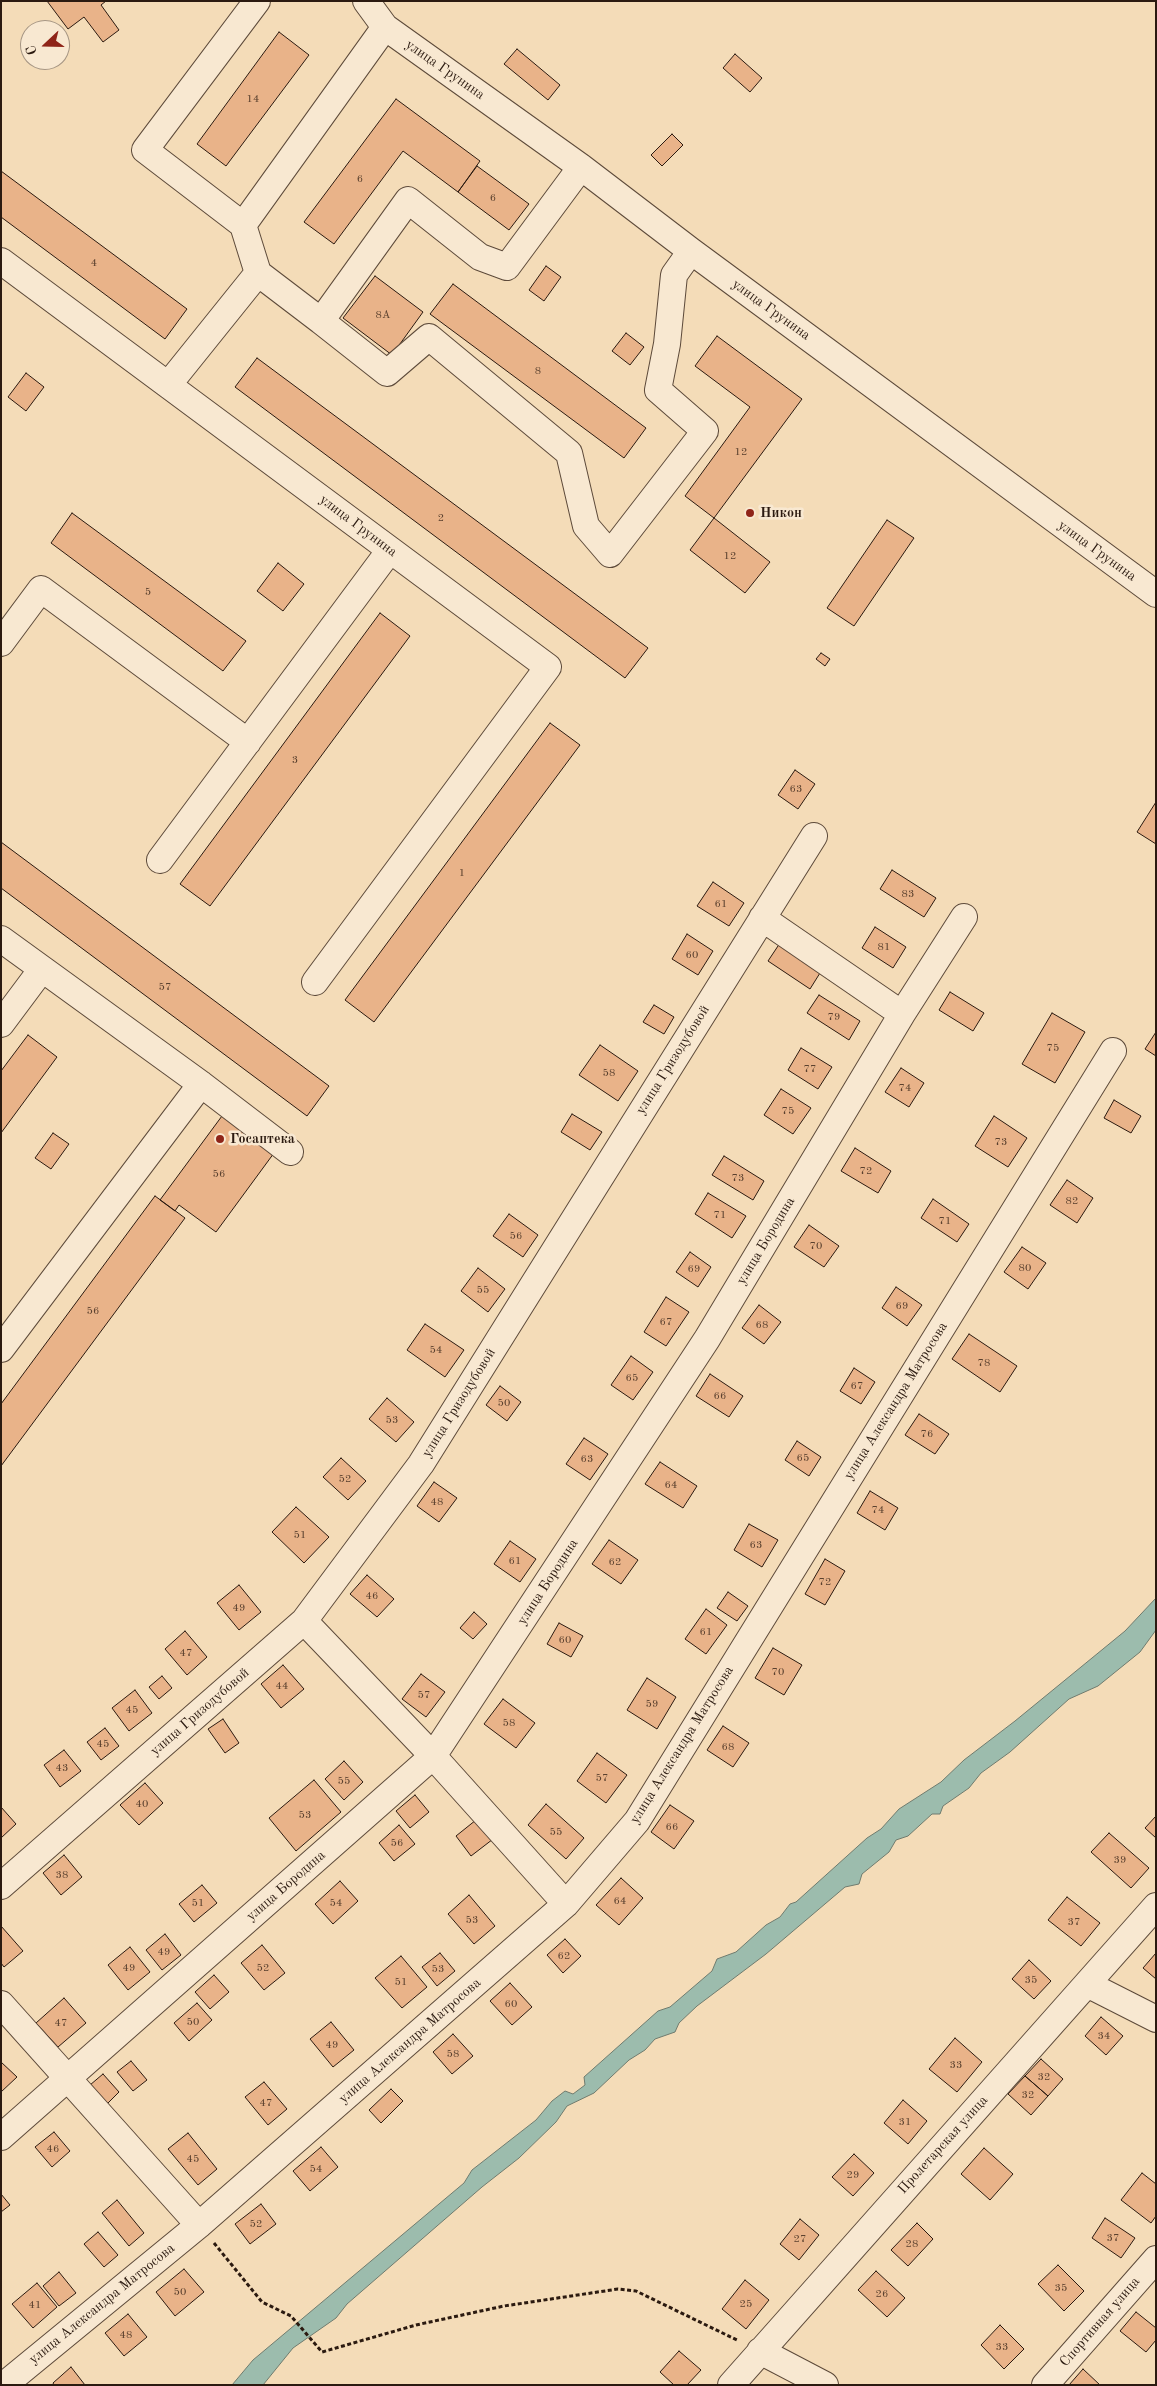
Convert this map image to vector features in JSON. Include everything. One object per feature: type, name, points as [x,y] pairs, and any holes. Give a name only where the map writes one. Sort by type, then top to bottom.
[{"type":"street","points":[[257,1],[145,150],[243,225],[258,273],[387,373],[429,337],[569,453],[586,526],[610,554],[705,431],[658,390],[667,344],[674,276],[691,251]]},
{"type":"street","name":"улица Грунина","points":[[366,1],[385,28],[581,166],[691,251],[1156,594]]},
{"type":"street","points":[[243,225],[385,28]]},
{"type":"street","points":[[321,321],[408,200],[480,257],[507,266],[581,166]]},
{"type":"street","name":"улица Грунина","points":[[1,261],[548,668],[315,982]]},
{"type":"street","points":[[168,385],[258,273]]},
{"type":"street","points":[[160,860],[390,550]]},
{"type":"street","points":[[1,643],[41,589],[248,742]]},
{"type":"street","name":"улица Гризодубовой","points":[[1,1886],[304,1621],[421,1464],[814,836]]},
{"type":"street","name":"улица Бородина","points":[[1,2137],[433,1756],[707,1339],[902,1014],[964,917]]},
{"type":"street","points":[[762,918],[902,1014]]},
{"type":"street","points":[[1,940],[201,1084],[290,1152]]},
{"type":"street","points":[[1,1024],[42,969]]},
{"type":"street","name":"улица Александра Матросова","points":[[4,2385],[199,2225],[566,1904],[637,1821],[1113,1051]]},
{"type":"street","points":[[1,1349],[201,1084]]},
{"type":"street","points":[[304,1621],[433,1756],[566,1904]]},
{"type":"street","name":"Пролетарская улица","points":[[730,2385],[1156,1906]]},
{"type":"street","points":[[1087,1984],[1156,2020]]},
{"type":"street","points":[[1,2004],[199,2225]]},
{"type":"street","name":"Спортивная улица","points":[[1045,2385],[1156,2259]]},
{"type":"street","points":[[760,2351],[825,2385]]},
{"type":"path","points":[[199,2225],[262,2302],[291,2316],[322,2352],[416,2325],[504,2306],[618,2289],[636,2291],[760,2351]]},
{"type":"shaded area","points":[[1156,1598],[1156,1630],[1140,1652],[1098,1686],[1069,1699],[1010,1752],[981,1773],[969,1788],[943,1806],[940,1814],[932,1814],[908,1836],[896,1840],[889,1852],[862,1874],[859,1884],[845,1887],[766,1954],[697,2006],[679,2023],[675,2032],[655,2039],[645,2050],[629,2060],[594,2093],[567,2106],[556,2122],[519,2158],[482,2187],[347,2304],[336,2318],[293,2348],[263,2385],[232,2385],[253,2360],[464,2183],[472,2170],[536,2120],[552,2101],[565,2091],[573,2094],[585,2085],[584,2077],[658,2011],[670,2007],[712,1971],[717,1959],[736,1952],[766,1925],[780,1917],[790,1904],[796,1902],[867,1838],[881,1829],[899,1809],[941,1782],[964,1760],[1125,1631]]},
{"type":"building","points":[[47,1],[106,1],[101,5],[119,30],[103,42],[84,17],[70,28],[70,20],[61,20]]},
{"type":"building","points":[[279,32],[309,55],[226,166],[197,144]]},
{"type":"building","points":[[517,49],[560,85],[548,100],[504,64]]},
{"type":"building","points":[[735,54],[762,78],[750,92],[723,68]]},
{"type":"building","points":[[396,99],[480,161],[458,192],[403,151],[334,244],[304,222]]},
{"type":"building","points":[[672,134],[683,145],[662,166],[651,155]]},
{"type":"building","points":[[477,166],[529,204],[509,230],[458,192]]},
{"type":"building","points":[[1,171],[187,309],[165,339],[1,217]]},
{"type":"building","points":[[546,266],[561,277],[544,301],[529,290]]},
{"type":"building","points":[[375,276],[423,312],[392,355],[343,318]]},
{"type":"building","points":[[453,284],[646,428],[624,458],[430,314]]},
{"type":"building","points":[[626,333],[644,347],[630,365],[612,351]]},
{"type":"building","points":[[717,336],[802,399],[714,518],[685,496],[750,407],[695,366]]},
{"type":"building","points":[[257,358],[648,648],[625,678],[235,387]]},
{"type":"building","points":[[26,373],[44,387],[26,411],[8,397]]},
{"type":"building","points":[[72,513],[246,641],[223,671],[51,543]]},
{"type":"building","points":[[714,518],[770,562],[745,593],[690,550]]},
{"type":"building","points":[[887,520],[914,538],[854,626],[827,608]]},
{"type":"building","points":[[278,563],[304,584],[283,611],[257,591]]},
{"type":"building","points":[[380,613],[410,636],[210,906],[180,884]]},
{"type":"building","points":[[821,653],[830,659],[825,666],[816,659]]},
{"type":"building","points":[[550,723],[580,745],[374,1022],[345,1000]]},
{"type":"building","points":[[795,770],[815,784],[798,809],[778,795]]},
{"type":"building","points":[[1156,802],[1156,844],[1137,832]]},
{"type":"building","points":[[1,842],[329,1086],[307,1116],[1,888]]},
{"type":"building","points":[[892,870],[936,898],[924,917],[880,889]]},
{"type":"building","points":[[713,882],[744,903],[729,926],[697,906]]},
{"type":"building","points":[[875,927],[906,947],[893,968],[862,948]]},
{"type":"building","points":[[687,934],[713,951],[698,975],[672,959]]},
{"type":"building","points":[[784,937],[825,965],[810,989],[768,961]]},
{"type":"building","points":[[950,992],[984,1013],[973,1031],[939,1010]]},
{"type":"building","points":[[819,995],[860,1021],[849,1040],[807,1013]]},
{"type":"building","points":[[654,1005],[674,1017],[664,1034],[643,1022]]},
{"type":"building","points":[[1052,1013],[1085,1032],[1055,1083],[1022,1064]]},
{"type":"building","points":[[1156,1032],[1156,1056],[1145,1049]]},
{"type":"building","points":[[28,1035],[57,1057],[1,1133],[1,1071]]},
{"type":"building","points":[[600,1045],[638,1071],[618,1101],[579,1075]]},
{"type":"building","points":[[801,1048],[832,1067],[818,1089],[788,1070]]},
{"type":"building","points":[[901,1068],[924,1083],[909,1107],[885,1092]]},
{"type":"building","points":[[781,1089],[811,1108],[793,1134],[764,1115]]},
{"type":"building","points":[[1114,1100],[1141,1116],[1131,1133],[1104,1118]]},
{"type":"building","points":[[572,1114],[602,1132],[590,1150],[561,1132]]},
{"type":"building","points":[[222,1116],[274,1153],[216,1232],[179,1205],[175,1211],[160,1200]]},
{"type":"building","points":[[994,1116],[1027,1138],[1008,1167],[975,1146]]},
{"type":"building","points":[[53,1133],[69,1144],[51,1169],[35,1158]]},
{"type":"building","points":[[855,1148],[891,1171],[878,1193],[841,1171]]},
{"type":"building","points":[[724,1156],[764,1181],[753,1200],[712,1175]]},
{"type":"building","points":[[1067,1180],[1093,1198],[1077,1223],[1050,1205]]},
{"type":"building","points":[[708,1193],[746,1216],[732,1238],[695,1214]]},
{"type":"building","points":[[155,1196],[185,1218],[1,1466],[1,1404]]},
{"type":"building","points":[[933,1199],[969,1224],[957,1242],[921,1218]]},
{"type":"building","points":[[509,1214],[538,1235],[523,1257],[493,1236]]},
{"type":"building","points":[[809,1225],[839,1246],[824,1267],[794,1247]]},
{"type":"building","points":[[1022,1247],[1046,1263],[1028,1289],[1004,1272]]},
{"type":"building","points":[[690,1252],[711,1267],[698,1287],[676,1272]]},
{"type":"building","points":[[478,1268],[505,1289],[488,1312],[461,1291]]},
{"type":"building","points":[[896,1287],[922,1305],[907,1326],[882,1308]]},
{"type":"building","points":[[666,1297],[689,1312],[666,1346],[644,1332]]},
{"type":"building","points":[[759,1305],[781,1322],[764,1344],[742,1328]]},
{"type":"building","points":[[425,1324],[464,1350],[445,1377],[407,1350]]},
{"type":"building","points":[[969,1334],[1017,1366],[1000,1392],[952,1359]]},
{"type":"building","points":[[631,1356],[653,1372],[633,1400],[611,1385]]},
{"type":"building","points":[[854,1368],[875,1382],[861,1404],[840,1391]]},
{"type":"building","points":[[710,1374],[743,1396],[729,1417],[696,1396]]},
{"type":"building","points":[[500,1386],[521,1402],[507,1421],[486,1405]]},
{"type":"building","points":[[387,1398],[414,1422],[396,1442],[369,1419]]},
{"type":"building","points":[[919,1414],[949,1434],[935,1454],[905,1435]]},
{"type":"building","points":[[584,1438],[608,1454],[590,1480],[566,1464]]},
{"type":"building","points":[[797,1441],[821,1457],[809,1476],[785,1460]]},
{"type":"building","points":[[341,1458],[366,1481],[348,1500],[323,1477]]},
{"type":"building","points":[[660,1462],[697,1486],[683,1508],[645,1484]]},
{"type":"building","points":[[434,1482],[457,1498],[439,1522],[417,1506]]},
{"type":"building","points":[[870,1491],[898,1508],[885,1530],[857,1513]]},
{"type":"building","points":[[296,1507],[329,1537],[304,1563],[272,1532]]},
{"type":"building","points":[[749,1524],[778,1540],[762,1567],[734,1550]]},
{"type":"building","points":[[609,1540],[638,1560],[621,1584],[592,1564]]},
{"type":"building","points":[[510,1541],[536,1559],[520,1582],[494,1564]]},
{"type":"building","points":[[825,1559],[845,1571],[825,1605],[805,1594]]},
{"type":"building","points":[[367,1575],[394,1599],[377,1617],[350,1594]]},
{"type":"building","points":[[239,1585],[261,1612],[239,1630],[217,1603]]},
{"type":"building","points":[[728,1592],[748,1606],[737,1621],[717,1608]]},
{"type":"building","points":[[706,1609],[727,1625],[706,1654],[685,1639]]},
{"type":"building","points":[[474,1612],[487,1624],[473,1639],[460,1628]]},
{"type":"building","points":[[559,1623],[583,1636],[571,1657],[547,1644]]},
{"type":"building","points":[[185,1631],[207,1657],[187,1675],[165,1649]]},
{"type":"building","points":[[773,1648],[802,1665],[784,1695],[755,1678]]},
{"type":"building","points":[[283,1665],[304,1689],[281,1708],[261,1684]]},
{"type":"building","points":[[421,1674],[445,1692],[426,1717],[402,1699]]},
{"type":"building","points":[[162,1676],[172,1688],[159,1699],[149,1687]]},
{"type":"building","points":[[647,1678],[676,1697],[657,1729],[627,1710]]},
{"type":"building","points":[[135,1690],[152,1713],[129,1731],[112,1708]]},
{"type":"building","points":[[503,1699],[535,1723],[516,1748],[484,1724]]},
{"type":"building","points":[[223,1719],[239,1743],[225,1753],[208,1729]]},
{"type":"building","points":[[723,1726],[749,1743],[733,1767],[707,1750]]},
{"type":"building","points":[[105,1728],[119,1746],[101,1760],[87,1742]]},
{"type":"building","points":[[64,1750],[81,1771],[60,1787],[44,1765]]},
{"type":"building","points":[[597,1753],[627,1775],[606,1803],[577,1781]]},
{"type":"building","points":[[344,1761],[363,1782],[344,1800],[325,1779]]},
{"type":"building","points":[[314,1780],[341,1812],[296,1851],[269,1818]]},
{"type":"building","points":[[145,1783],[163,1803],[139,1825],[120,1805]]},
{"type":"building","points":[[415,1795],[429,1812],[410,1828],[396,1811]]},
{"type":"building","points":[[546,1804],[584,1838],[566,1859],[528,1825]]},
{"type":"building","points":[[670,1805],[694,1821],[674,1849],[651,1832]]},
{"type":"building","points":[[1,1807],[16,1824],[1,1838]]},
{"type":"building","points":[[481,1816],[497,1836],[471,1856],[456,1836]]},
{"type":"building","points":[[1156,1816],[1156,1838],[1145,1828]]},
{"type":"building","points":[[399,1825],[415,1844],[394,1861],[379,1843]]},
{"type":"building","points":[[1109,1833],[1149,1868],[1131,1888],[1091,1852]]},
{"type":"building","points":[[64,1855],[82,1877],[61,1895],[43,1873]]},
{"type":"building","points":[[621,1878],[643,1898],[619,1925],[596,1905]]},
{"type":"building","points":[[340,1881],[358,1901],[333,1924],[315,1904]]},
{"type":"building","points":[[202,1885],[217,1903],[194,1922],[179,1904]]},
{"type":"building","points":[[469,1895],[495,1926],[474,1944],[448,1914]]},
{"type":"building","points":[[1067,1897],[1100,1923],[1081,1946],[1048,1920]]},
{"type":"building","points":[[1,1926],[23,1951],[4,1967],[1,1963]]},
{"type":"building","points":[[165,1934],[181,1955],[162,1970],[146,1950]]},
{"type":"building","points":[[565,1939],[581,1956],[563,1973],[547,1955]]},
{"type":"building","points":[[262,1945],[285,1973],[264,1990],[241,1963]]},
{"type":"building","points":[[130,1947],[150,1972],[128,1990],[108,1965]]},
{"type":"building","points":[[440,1953],[455,1971],[437,1986],[422,1967]]},
{"type":"building","points":[[1156,1953],[1156,1979],[1143,1968]]},
{"type":"building","points":[[401,1956],[427,1987],[402,2008],[375,1978]]},
{"type":"building","points":[[1029,1960],[1051,1981],[1034,1999],[1012,1979]]},
{"type":"building","points":[[214,1975],[229,1992],[210,2009],[195,1992]]},
{"type":"building","points":[[510,1983],[532,2007],[512,2025],[490,2001]]},
{"type":"building","points":[[64,1998],[86,2023],[58,2047],[36,2023]]},
{"type":"building","points":[[197,2003],[212,2020],[189,2041],[174,2023]]},
{"type":"building","points":[[1101,2017],[1123,2036],[1106,2055],[1085,2036]]},
{"type":"building","points":[[331,2022],[354,2050],[333,2067],[310,2039]]},
{"type":"building","points":[[453,2034],[473,2056],[452,2074],[433,2052]]},
{"type":"building","points":[[955,2038],[982,2062],[957,2092],[929,2069]]},
{"type":"building","points":[[1041,2059],[1063,2079],[1048,2096],[1025,2076]]},
{"type":"building","points":[[131,2061],[147,2080],[133,2091],[117,2072]]},
{"type":"building","points":[[1,2062],[17,2077],[1,2092]]},
{"type":"building","points":[[103,2074],[119,2092],[107,2104],[90,2085]]},
{"type":"building","points":[[1025,2076],[1048,2096],[1031,2115],[1008,2094]]},
{"type":"building","points":[[264,2082],[287,2109],[268,2125],[245,2097]]},
{"type":"building","points":[[391,2089],[403,2101],[381,2123],[369,2110]]},
{"type":"building","points":[[903,2100],[927,2121],[908,2144],[884,2123]]},
{"type":"building","points":[[54,2132],[70,2151],[52,2167],[35,2147]]},
{"type":"building","points":[[188,2133],[217,2169],[198,2185],[168,2149]]},
{"type":"building","points":[[321,2147],[338,2167],[310,2191],[293,2171]]},
{"type":"building","points":[[984,2148],[1013,2174],[990,2200],[961,2174]]},
{"type":"building","points":[[854,2154],[874,2173],[853,2196],[832,2177]]},
{"type":"building","points":[[1142,2173],[1156,2184],[1156,2216],[1151,2223],[1121,2200]]},
{"type":"building","points":[[1,2194],[10,2205],[1,2212]]},
{"type":"building","points":[[117,2200],[144,2233],[129,2246],[102,2213]]},
{"type":"building","points":[[261,2204],[276,2224],[250,2244],[235,2224]]},
{"type":"building","points":[[1105,2218],[1135,2238],[1121,2258],[1092,2238]]},
{"type":"building","points":[[800,2219],[819,2235],[799,2260],[780,2244]]},
{"type":"building","points":[[917,2223],[933,2239],[908,2266],[891,2250]]},
{"type":"building","points":[[98,2232],[118,2255],[104,2267],[84,2244]]},
{"type":"building","points":[[1058,2265],[1084,2291],[1064,2311],[1038,2284]]},
{"type":"building","points":[[184,2269],[204,2292],[175,2316],[156,2292]]},
{"type":"building","points":[[876,2271],[905,2298],[887,2317],[858,2290]]},
{"type":"building","points":[[59,2272],[76,2293],[59,2306],[43,2286]]},
{"type":"building","points":[[745,2280],[769,2300],[746,2329],[722,2309]]},
{"type":"building","points":[[37,2283],[57,2307],[33,2328],[12,2304]]},
{"type":"building","points":[[1136,2312],[1156,2328],[1156,2340],[1146,2352],[1120,2331]]},
{"type":"building","points":[[128,2314],[147,2337],[124,2356],[105,2333]]},
{"type":"building","points":[[1000,2325],[1024,2349],[1004,2369],[981,2345]]},
{"type":"building","points":[[679,2351],[701,2370],[687,2385],[674,2385],[660,2372]]},
{"type":"building","points":[[71,2367],[85,2385],[54,2385],[53,2383]]},
{"type":"building","points":[[1083,2369],[1100,2385],[1069,2385]]},
{"type":"place","name":"Никон","points":[[750,513]]},
{"type":"place","name":"Госаптека","points":[[220,1139]]}]
